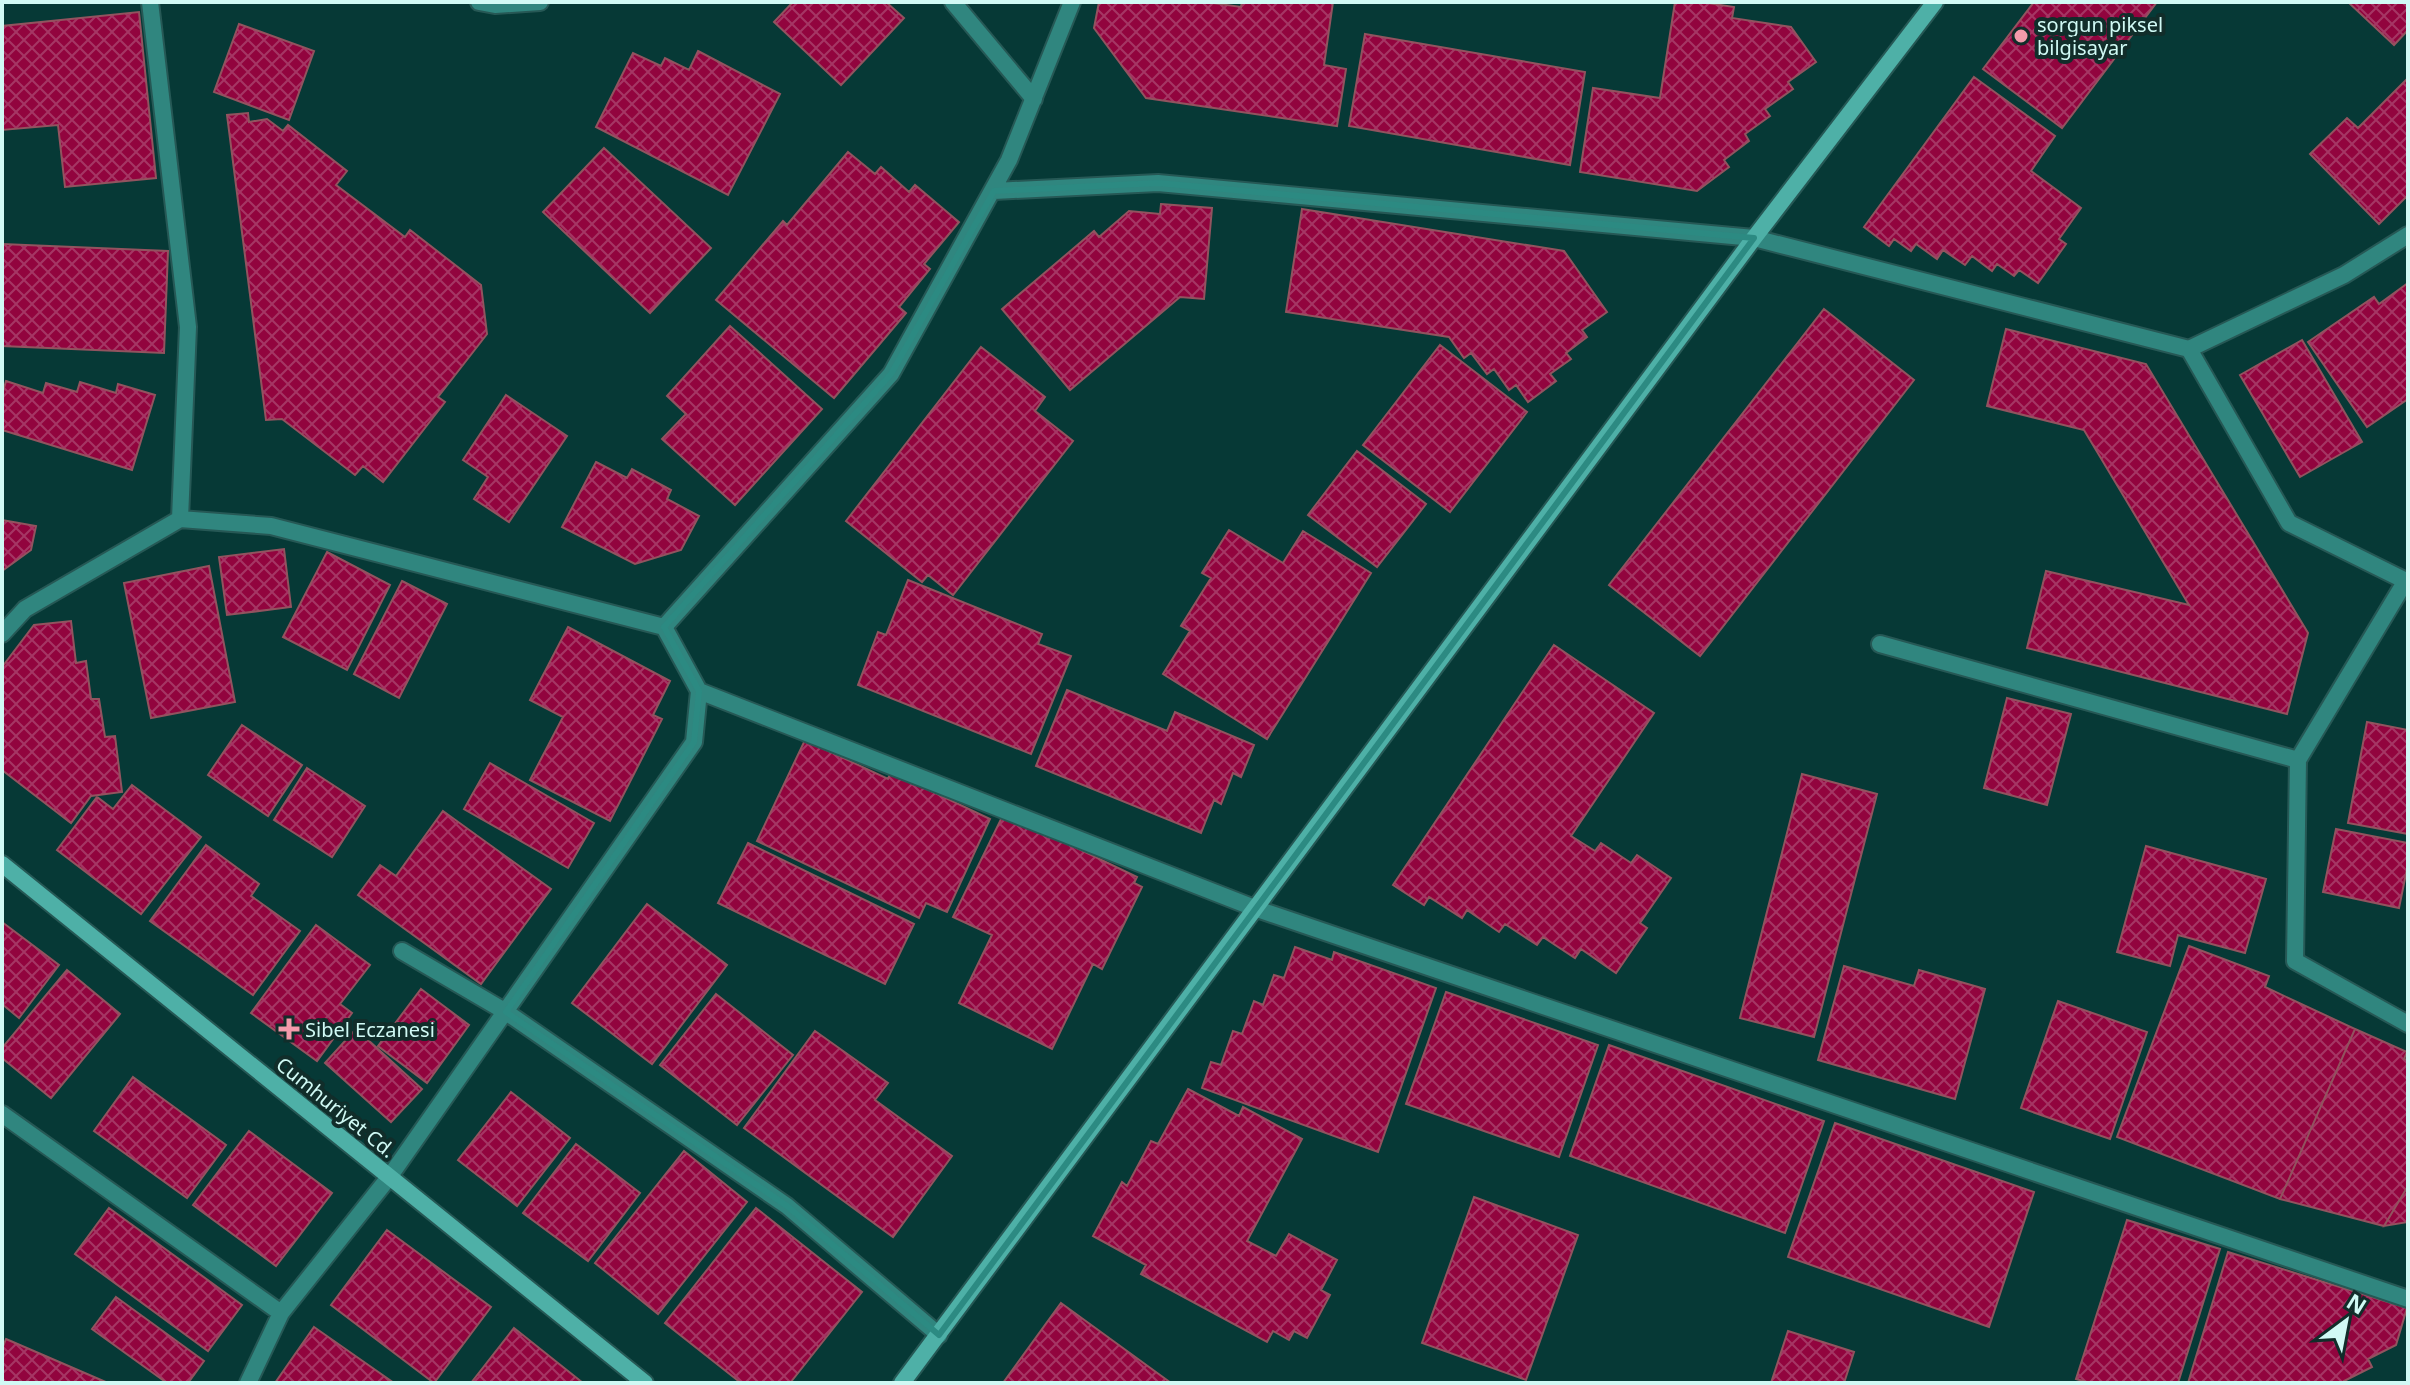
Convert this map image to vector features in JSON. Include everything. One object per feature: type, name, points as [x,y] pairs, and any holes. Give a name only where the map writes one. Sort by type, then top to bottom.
[{"type":"main road","points":[[902,1383],[1754,238],[1935,2]]},
{"type":"main road","name":"Cumhuriyet Cd.","points":[[2,864],[643,1382]]},
{"type":"street","points":[[150,2],[188,327],[180,519]]},
{"type":"street","points":[[490,3],[540,2]]},
{"type":"street","points":[[953,2],[1034,99]]},
{"type":"street","points":[[664,627],[891,374],[994,191],[1072,2]]},
{"type":"street","points":[[994,191],[1158,183],[1754,238],[2189,349],[2344,275],[2408,235]]},
{"type":"street","points":[[2189,349],[2289,523],[2406,582],[2298,760],[2295,961],[2408,1024]]},
{"type":"street","points":[[2,634],[25,609],[180,519],[271,526],[664,627],[699,691],[694,742],[390,1176],[281,1313],[248,1383]]},
{"type":"street","points":[[1880,644],[2298,760]]},
{"type":"street","points":[[699,691],[1257,909],[2408,1299]]},
{"type":"street","points":[[402,951],[506,1012],[787,1206],[939,1335]]},
{"type":"street","points":[[2,1114],[281,1313]]},
{"type":"highlighted area","points":[[1158,183],[1754,238],[939,1335],[787,1206],[506,1012],[694,742],[699,691],[664,627],[891,374],[994,191]]},
{"type":"building","points":[[793,2],[886,2],[904,18],[841,85],[774,22]]},
{"type":"building","points":[[1099,2],[1205,2],[1241,7],[1242,2],[1333,2],[1324,65],[1346,69],[1337,126],[1146,98],[1094,28]]},
{"type":"building","points":[[1675,2],[1734,7],[1732,18],[1791,27],[1816,62],[1788,82],[1793,89],[1765,109],[1770,116],[1745,134],[1749,141],[1724,160],[1729,167],[1697,191],[1580,172],[1593,88],[1660,98]]},
{"type":"building","points":[[2034,2],[2157,2],[2062,128],[1983,69]]},
{"type":"building","points":[[2348,2],[2408,2],[2408,30],[2394,45]]},
{"type":"building","points":[[139,12],[156,178],[65,187],[58,125],[2,130],[2,26]]},
{"type":"building","points":[[239,24],[314,51],[289,120],[214,92]]},
{"type":"building","points":[[1365,34],[1585,72],[1570,165],[1349,126]]},
{"type":"building","points":[[698,51],[780,94],[728,195],[596,127],[633,53],[661,66],[665,58],[689,70]]},
{"type":"building","points":[[1974,77],[2055,136],[2031,171],[2081,208],[2059,239],[2066,244],[2038,283],[2019,270],[2014,276],[1997,264],[1992,271],[1972,256],[1965,265],[1943,250],[1937,259],[1916,244],[1911,251],[1894,239],[1889,246],[1864,227]]},
{"type":"building","points":[[2408,78],[2408,200],[2406,197],[2379,224],[2310,154],[2347,118],[2358,128]]},
{"type":"building","points":[[248,113],[249,122],[267,119],[283,131],[288,125],[347,171],[336,185],[405,237],[410,230],[481,285],[487,334],[438,397],[445,402],[383,482],[363,466],[355,475],[282,419],[266,420],[227,115]]},
{"type":"building","points":[[604,148],[711,248],[650,313],[543,212]]},
{"type":"building","points":[[848,152],[875,174],[881,167],[909,192],[915,185],[959,222],[924,264],[930,269],[899,307],[906,313],[834,398],[716,300],[783,221],[787,225]]},
{"type":"building","points":[[1161,204],[1212,208],[1204,299],[1180,297],[1070,390],[1002,309],[1094,231],[1099,237],[1129,211],[1160,214]]},
{"type":"building","points":[[1302,209],[1564,251],[1607,312],[1582,330],[1587,337],[1566,353],[1571,359],[1550,374],[1556,381],[1528,402],[1516,385],[1509,390],[1494,369],[1487,374],[1471,353],[1464,358],[1449,337],[1286,312]]},
{"type":"building","points":[[2,244],[168,251],[164,353],[2,346]]},
{"type":"building","points":[[2408,283],[2408,399],[2367,427],[2308,342],[2374,297],[2379,304]]},
{"type":"building","points":[[1824,309],[1914,380],[1700,656],[1609,585]]},
{"type":"building","points":[[730,326],[822,409],[735,505],[662,439],[686,414],[667,396]]},
{"type":"building","points":[[2006,329],[2146,364],[2308,633],[2287,714],[2027,648],[2046,571],[2189,605],[2084,430],[1987,406]]},
{"type":"building","points":[[2302,340],[2362,442],[2300,477],[2240,375]]},
{"type":"building","points":[[1440,345],[1527,412],[1450,512],[1363,445]]},
{"type":"building","points":[[981,347],[1045,397],[1035,411],[1073,441],[953,595],[928,575],[922,582],[846,521]]},
{"type":"building","points":[[6,381],[43,393],[46,383],[77,392],[80,382],[116,393],[118,384],[155,395],[132,470],[2,430],[2,395]]},
{"type":"building","points":[[506,395],[567,436],[509,522],[474,499],[488,477],[463,460]]},
{"type":"building","points":[[1357,451],[1426,504],[1377,567],[1308,515]]},
{"type":"building","points":[[596,462],[627,478],[632,469],[671,490],[667,499],[699,516],[681,550],[635,564],[562,527]]},
{"type":"building","points":[[2,520],[36,526],[31,550],[2,571]]},
{"type":"building","points":[[1229,530],[1283,563],[1303,531],[1371,573],[1267,739],[1163,674],[1190,631],[1181,626],[1211,578],[1202,573]]},
{"type":"building","points":[[284,549],[291,607],[227,615],[219,557]]},
{"type":"building","points":[[327,552],[390,585],[347,670],[283,637]]},
{"type":"building","points":[[209,566],[235,702],[151,718],[124,583]]},
{"type":"building","points":[[908,580],[1042,634],[1038,644],[1071,656],[1031,754],[858,685],[878,632],[886,635]]},
{"type":"building","points":[[402,581],[447,604],[399,698],[354,674]]},
{"type":"building","points":[[71,621],[76,663],[86,661],[91,699],[99,699],[105,737],[115,736],[122,792],[91,796],[71,823],[2,770],[2,667],[34,625]]},
{"type":"building","points":[[568,627],[670,681],[653,715],[662,719],[610,821],[530,780],[563,717],[530,700]]},
{"type":"building","points":[[1554,645],[1654,713],[1571,836],[1595,851],[1601,843],[1631,863],[1637,855],[1671,878],[1640,923],[1647,928],[1616,973],[1581,949],[1575,958],[1543,937],[1537,945],[1505,924],[1499,932],[1467,910],[1462,918],[1429,897],[1424,905],[1393,885]]},
{"type":"building","points":[[1067,690],[1167,731],[1175,712],[1254,745],[1241,777],[1233,773],[1221,804],[1214,800],[1201,833],[1036,766]]},
{"type":"building","points":[[2007,698],[2071,714],[2047,805],[1984,788]]},
{"type":"building","points":[[2367,722],[2408,730],[2408,834],[2348,823]]},
{"type":"building","points":[[242,725],[302,765],[268,816],[208,775]]},
{"type":"building","points":[[805,740],[888,779],[891,772],[990,819],[947,912],[926,903],[919,918],[757,841]]},
{"type":"building","points":[[490,763],[594,823],[568,868],[464,809]]},
{"type":"building","points":[[307,768],[365,806],[332,857],[274,820]]},
{"type":"building","points":[[1802,774],[1877,794],[1814,1037],[1740,1018]]},
{"type":"building","points":[[132,785],[201,837],[141,914],[57,850],[97,797],[113,809]]},
{"type":"building","points":[[443,811],[551,889],[481,984],[358,895],[380,865],[396,876]]},
{"type":"building","points":[[1004,813],[1137,877],[1134,883],[1142,887],[1102,969],[1093,964],[1052,1049],[959,1003],[992,935],[953,917]]},
{"type":"building","points":[[2336,829],[2408,843],[2408,864],[2399,908],[2323,892]]},
{"type":"building","points":[[748,843],[914,924],[885,984],[718,903]]},
{"type":"building","points":[[206,845],[259,884],[251,896],[300,931],[253,995],[150,921]]},
{"type":"building","points":[[2146,846],[2266,879],[2245,953],[2178,935],[2170,966],[2117,952]]},
{"type":"building","points":[[647,904],[727,965],[652,1064],[572,1003]]},
{"type":"building","points":[[2,922],[59,965],[19,1018],[2,1004]]},
{"type":"building","points":[[316,925],[370,965],[340,1004],[352,1013],[317,1061],[251,1013]]},
{"type":"building","points":[[2189,946],[2269,976],[2265,987],[2355,1029],[2280,1199],[2117,1137]]},
{"type":"building","points":[[1295,947],[1332,960],[1334,952],[1436,988],[1378,1152],[1202,1088],[1211,1062],[1221,1065],[1233,1031],[1242,1034],[1254,1001],[1263,1005],[1274,975],[1284,978]]},
{"type":"building","points":[[1844,966],[1914,986],[1919,970],[1985,989],[1955,1099],[1818,1060]]},
{"type":"building","points":[[67,970],[120,1014],[51,1098],[2,1058],[2,1048]]},
{"type":"building","points":[[421,989],[469,1025],[427,1083],[378,1046]]},
{"type":"building","points":[[1446,992],[1598,1045],[1559,1157],[1406,1104]]},
{"type":"building","points":[[716,994],[793,1055],[737,1125],[660,1065]]},
{"type":"building","points":[[2058,1001],[2147,1032],[2110,1139],[2021,1108]]},
{"type":"building","points":[[356,1029],[422,1089],[391,1122],[325,1063]]},
{"type":"building","points":[[2355,1029],[2407,1052],[2404,1059],[2408,1060],[2408,1186],[2384,1226],[2280,1199]]},
{"type":"building","points":[[815,1031],[888,1083],[875,1100],[952,1156],[893,1237],[744,1128]]},
{"type":"building","points":[[1609,1045],[1824,1121],[1785,1233],[1570,1156]]},
{"type":"building","points":[[133,1077],[226,1145],[187,1198],[94,1131]]},
{"type":"building","points":[[1188,1089],[1239,1116],[1243,1107],[1302,1139],[1247,1241],[1276,1256],[1289,1234],[1337,1260],[1321,1290],[1330,1295],[1307,1338],[1294,1331],[1289,1340],[1273,1331],[1267,1342],[1141,1274],[1146,1265],[1093,1236],[1122,1182],[1127,1186],[1151,1141],[1158,1144]]},
{"type":"building","points":[[511,1092],[570,1138],[517,1206],[458,1160]]},
{"type":"building","points":[[1835,1123],[2034,1192],[1989,1327],[1788,1257]]},
{"type":"building","points":[[249,1131],[332,1193],[276,1266],[193,1205]]},
{"type":"building","points":[[576,1144],[640,1193],[588,1261],[523,1213]]},
{"type":"building","points":[[684,1151],[747,1202],[658,1314],[595,1263]]},
{"type":"building","points":[[2408,1186],[2408,1222],[2384,1226]]},
{"type":"building","points":[[1474,1197],[1578,1235],[1526,1380],[1422,1343]]},
{"type":"building","points":[[109,1208],[242,1305],[208,1351],[75,1254]]},
{"type":"building","points":[[756,1208],[862,1292],[790,1383],[741,1383],[665,1323]]},
{"type":"building","points":[[2127,1220],[2220,1249],[2178,1383],[2090,1383],[2076,1379]]},
{"type":"building","points":[[387,1230],[491,1307],[434,1383],[331,1305]]},
{"type":"building","points":[[2228,1252],[2407,1308],[2396,1345],[2368,1359],[2372,1367],[2345,1383],[2188,1383]]},
{"type":"building","points":[[116,1297],[204,1361],[188,1383],[167,1383],[92,1329]]},
{"type":"building","points":[[1061,1303],[1171,1383],[1003,1383]]},
{"type":"building","points":[[314,1327],[394,1383],[275,1383]]},
{"type":"building","points":[[514,1328],[583,1383],[471,1383]]},
{"type":"building","points":[[1788,1331],[1854,1352],[1844,1383],[1771,1383]]},
{"type":"building","points":[[6,1339],[108,1383],[2,1383],[2,1349]]},
{"type":"place","name":"sorgun piksel bilgisayar","points":[[2021,36]]},
{"type":"place","name":"Sibel Eczanesi","points":[[289,1029]]}]
